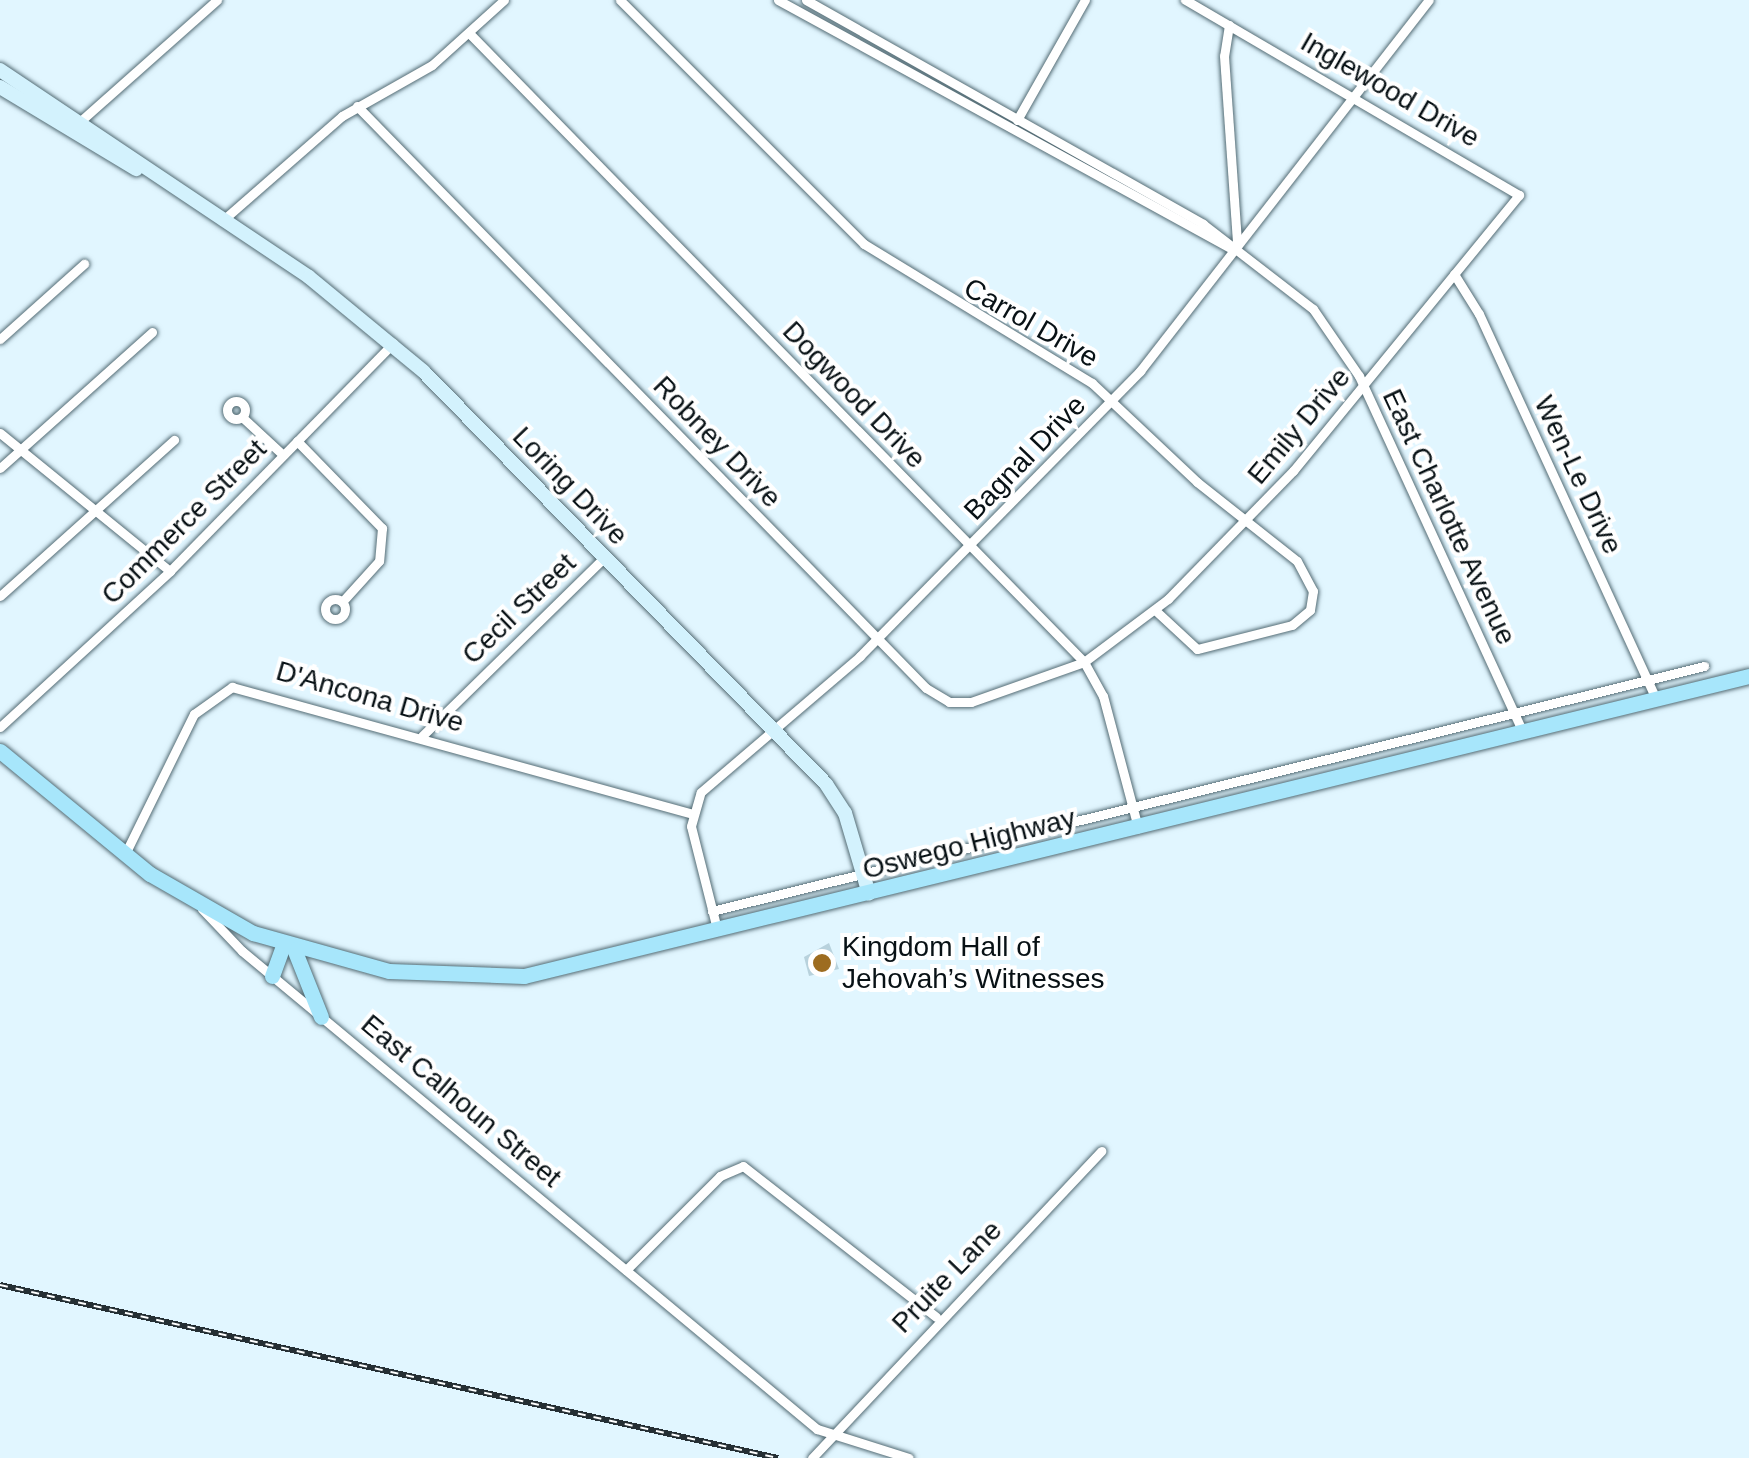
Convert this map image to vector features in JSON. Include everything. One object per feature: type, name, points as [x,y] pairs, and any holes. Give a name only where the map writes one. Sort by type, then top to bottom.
[{"type":"main road","name":"Oswego Highway","points":[[202,908],[288,947],[334,960],[431,976],[524,976],[718,932],[1749,676]]},
{"type":"main road","name":"East Calhoun Street","points":[[0,752],[125,854],[202,908]]},
{"type":"main road","points":[[272,976],[288,947]]},
{"type":"main road","points":[[288,947],[321,1017]]},
{"type":"main road","points":[[305,990],[310,972],[334,960]]},
{"type":"street","points":[[75,127],[217,0]]},
{"type":"street","points":[[222,221],[356,106],[432,65],[504,0]]},
{"type":"street","name":"Carrol Drive","points":[[620,0],[864,244],[1112,401],[1307,572],[1314,598],[1304,618],[1196,649],[1155,610]]},
{"type":"street","name":"East Charlotte Avenue","points":[[778,0],[1235,250]]},
{"type":"street","name":"East Charlotte Avenue","points":[[806,0],[1018,120],[1235,250],[1313,309],[1363,384],[1523,732]]},
{"type":"street","points":[[1018,120],[1084,0]]},
{"type":"street","name":"Inglewood Drive","points":[[1185,0],[1519,192]]},
{"type":"street","name":"Bagnal Drive","points":[[691,813],[701,792],[878,638],[1112,401],[1429,0]]},
{"type":"street","points":[[1229,25],[1224,56],[1241,227],[1235,250]]},
{"type":"street","name":"Dogwood Drive","points":[[470,33],[1084,662],[1103,696],[1138,828]]},
{"type":"street","name":"Loring Drive","points":[[0,70],[75,127]]},
{"type":"street","name":"Loring Drive","points":[[0,87],[75,127],[222,221],[393,343],[838,799],[869,894]]},
{"type":"street","name":"Robney Drive","points":[[356,106],[934,695],[956,703],[1084,662]]},
{"type":"street","name":"Emily Drive","points":[[1084,662],[1155,610],[1246,522],[1519,192]]},
{"type":"street","points":[[0,339],[84,264]]},
{"type":"street","name":"Wen-Le Drive","points":[[1454,274],[1480,314],[1656,699]]},
{"type":"street","points":[[0,468],[152,332]]},
{"type":"street","name":"Commerce Street","points":[[0,727],[170,572],[393,343]]},
{"type":"street","points":[[242,417],[283,455]]},
{"type":"street","points":[[0,433],[170,572]]},
{"type":"street","points":[[0,596],[174,440]]},
{"type":"street","points":[[296,442],[382,528],[379,561],[342,602]]},
{"type":"street","name":"Cecil Street","points":[[422,736],[604,558]]},
{"type":"street","name":"Oswego Highway","points":[[712,911],[1704,666]]},
{"type":"street","name":"D'Ancona Drive","points":[[125,854],[194,714],[224,688],[260,688],[691,813]]},
{"type":"street","points":[[691,813],[718,932]]},
{"type":"street","name":"East Calhoun Street","points":[[202,908],[272,976],[829,1438],[909,1458]]},
{"type":"street","name":"Pruite Lane","points":[[812,1458],[936,1317],[1101,1151]]},
{"type":"street","points":[[626,1270],[720,1176],[743,1166],[936,1317]]},
{"type":"building","name":"Kingdom Hall of Jehovah’s Witnesses","points":[[829,943],[839,969],[809,976],[804,957]]},
{"type":"railway","points":[[0,1285],[778,1458]]},
{"type":"place","name":"Kingdom Hall of Jehovah’s Witnesses","points":[[822,963]]}]
